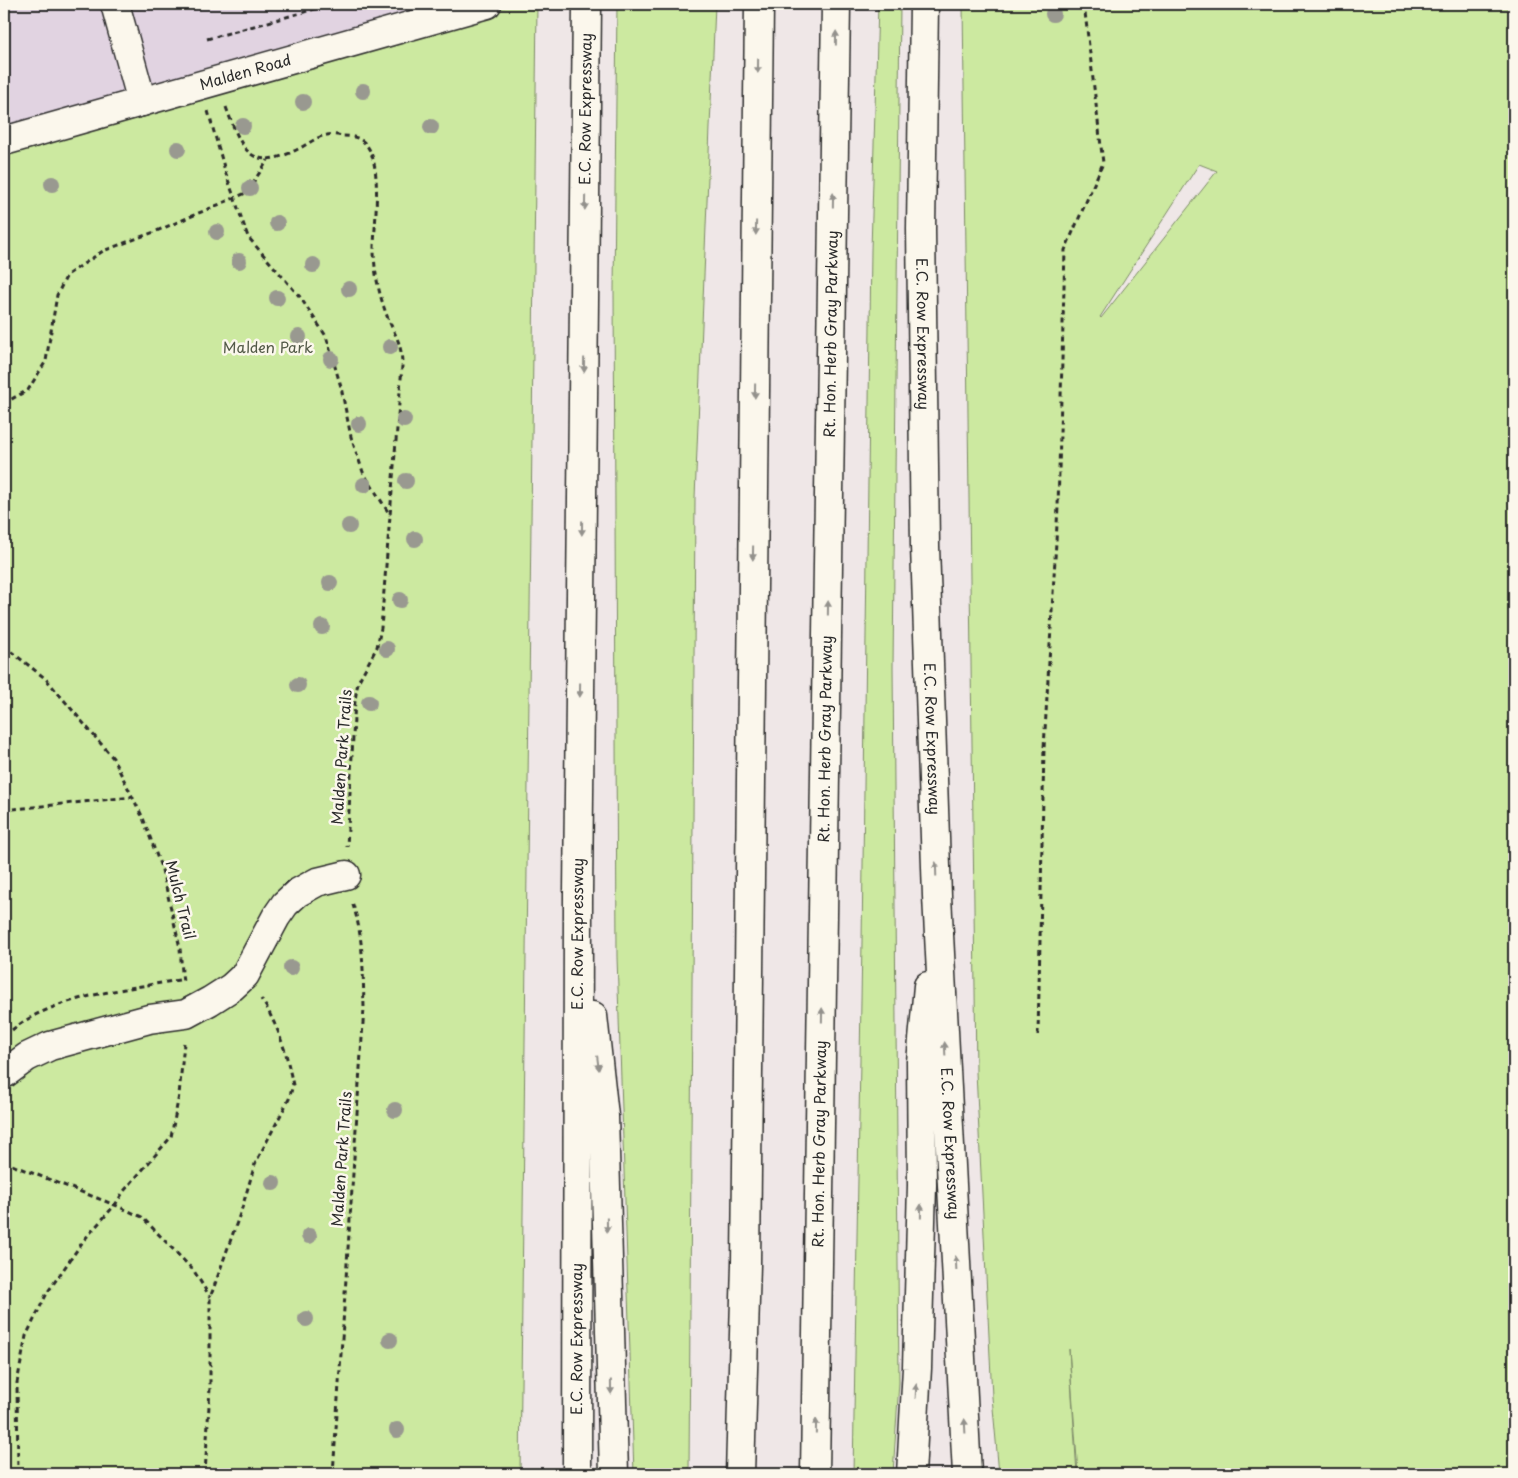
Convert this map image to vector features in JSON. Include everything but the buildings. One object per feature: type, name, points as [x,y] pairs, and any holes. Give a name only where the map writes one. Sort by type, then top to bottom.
[{"type":"main road","points":[[115,4],[142,102]]},
{"type":"main road","name":"Malden Road","points":[[4,141],[487,4]]},
{"type":"main road","name":"E.C. Row Expressway","points":[[577,1474],[578,893],[587,4]]},
{"type":"main road","name":"Rt. Hon. Herb Gray Parkway","points":[[815,1474],[836,4]]},
{"type":"main road","name":"E.C. Row Expressway","points":[[924,4],[922,238],[925,546],[937,896],[967,1474]]},
{"type":"main road","points":[[740,1474],[747,1224],[758,10]]},
{"type":"main road","points":[[4,1074],[28,1056],[50,1046],[149,1019],[186,1014],[210,1001],[244,976],[284,904],[297,893],[317,882],[346,875]]},
{"type":"main road","points":[[578,893],[604,1116],[614,1474]]},
{"type":"main road","points":[[911,1474],[917,1368],[922,1185],[920,1062],[937,896]]},
{"type":"path","points":[[207,39],[333,4]]},
{"type":"path","points":[[1038,1035],[1044,748],[1058,507],[1065,250],[1103,163],[1084,4]]},
{"type":"path","points":[[4,404],[28,390],[46,361],[57,295],[67,275],[103,251],[154,232],[246,193],[269,160],[256,157],[241,144],[224,103]]},
{"type":"path","points":[[207,107],[226,174],[248,237],[300,297],[326,336],[363,472],[390,516]]},
{"type":"path","name":"Malden Park Trails","points":[[269,160],[282,157],[327,135],[359,138],[366,144],[374,161],[376,190],[374,250],[376,268],[383,304],[398,339],[402,354],[381,628],[377,647],[358,682],[355,700],[346,875],[349,895],[358,918],[362,944],[364,1008],[333,1474]]},
{"type":"path","name":"Mulch Trail","points":[[4,646],[46,679],[113,758],[143,818],[162,870],[180,948],[186,1014],[179,1095],[171,1137],[84,1240],[47,1294],[26,1336],[17,1382],[18,1474]]},
{"type":"path","points":[[4,810],[132,797]]},
{"type":"path","points":[[205,1474],[210,1388],[210,1298],[242,1208],[255,1164],[289,1099],[293,1085],[286,1054],[278,1031],[267,1008],[244,976]]},
{"type":"path","points":[[10,1032],[22,1022],[68,1002],[128,988],[191,978]]},
{"type":"path","points":[[4,1162],[142,1217],[194,1271],[210,1298]]},
{"type":"shaded area","points":[[4,4],[515,4],[4,146]]},
{"type":"green space","name":"Malden Park","points":[[515,4],[537,4],[520,1474],[4,1474],[4,146]]},
{"type":"green space","points":[[617,4],[715,4],[695,498],[689,1474],[634,1474],[617,957],[614,289]]},
{"type":"green space","points":[[878,4],[900,4],[893,666],[899,1382],[893,1474],[853,1474],[871,250]]},
{"type":"green space","points":[[963,4],[1514,4],[1514,1474],[1078,1474],[1069,1349],[1077,1474],[999,1474],[992,1397],[976,1072]],"holes":[[[1199,164],[1217,171],[1101,318]]]}]
